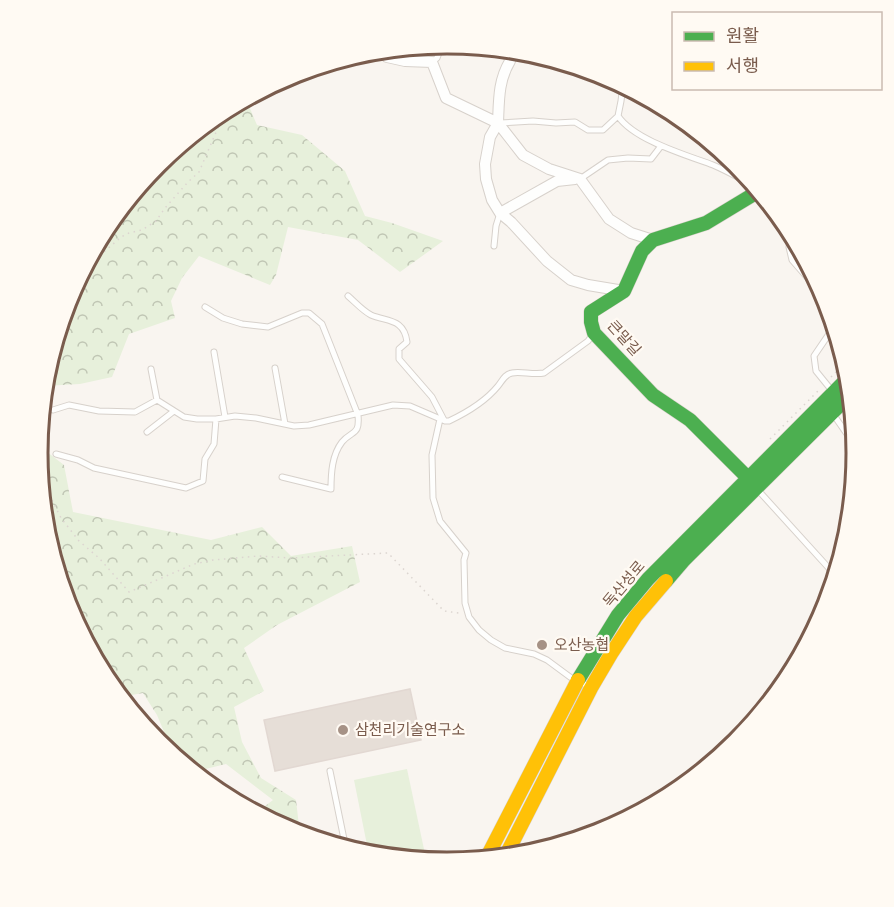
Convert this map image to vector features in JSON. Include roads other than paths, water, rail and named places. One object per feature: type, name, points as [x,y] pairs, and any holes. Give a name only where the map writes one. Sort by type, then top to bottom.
[{"type":"street","points":[[393,58],[432,62],[446,98],[498,123],[524,155],[549,169],[580,179],[609,219],[631,233],[653,240]]},
{"type":"street","points":[[510,60],[504,72],[499,94],[498,123],[490,137],[485,164],[486,179],[492,200],[500,213],[543,257],[571,280],[624,291],[642,251],[653,240],[706,223],[751,196]]},
{"type":"street","points":[[500,213],[557,181],[580,179]]},
{"type":"street","name":"큰말길","points":[[624,291],[591,312],[594,333],[653,395],[690,420],[752,483]]},
{"type":"street","name":"독산성로","points":[[511,847],[591,688],[610,654],[636,616],[840,386]]},
{"type":"street","name":"독산성로","points":[[491,850],[577,681],[625,606],[648,579],[843,402]]},
{"type":"lane","points":[[432,62],[438,54]]},
{"type":"lane","points":[[498,123],[575,122],[588,130],[603,130],[618,116],[621,95]]},
{"type":"lane","points":[[618,116],[623,124],[661,146],[733,175]]},
{"type":"lane","points":[[580,179],[608,160],[651,159],[661,146]]},
{"type":"lane","points":[[494,246],[500,213]]},
{"type":"lane","points":[[789,248],[792,260],[802,272]]},
{"type":"lane","points":[[348,296],[369,315],[397,323],[403,330],[407,342],[399,349],[399,360],[432,397],[443,420],[432,455],[433,498],[440,521],[466,553],[463,577],[465,603],[469,615],[479,630],[491,640],[505,648],[534,654],[547,660],[570,677],[591,688]]},
{"type":"lane","points":[[206,307],[223,318],[242,324],[268,327],[302,313],[309,313],[322,324],[358,414],[359,424],[354,434],[343,441],[335,456],[331,474],[331,489],[282,477]]},
{"type":"lane","points":[[151,369],[157,400],[184,417],[216,419],[235,416],[294,426],[309,425],[393,405],[410,406],[449,421],[471,411],[505,377],[512,373],[536,375],[544,373],[588,341],[594,333]]},
{"type":"lane","points":[[828,336],[814,356],[816,371],[834,392]]},
{"type":"lane","points":[[214,352],[225,417]]},
{"type":"lane","points":[[275,368],[285,424]]},
{"type":"lane","points":[[53,410],[69,405],[99,411],[135,412],[157,400]]},
{"type":"lane","points":[[147,432],[174,411]]},
{"type":"lane","points":[[832,412],[844,430]]},
{"type":"lane","points":[[56,454],[78,460],[94,468],[186,488],[203,481],[206,459],[214,444],[216,419]]},
{"type":"lane","points":[[752,483],[829,568]]},
{"type":"lane","points":[[330,771],[344,839]]},
{"type":"place","name":"오산농협","points":[[542,645]]},
{"type":"place","name":"삼천리기술연구소","points":[[343,730]]}]
